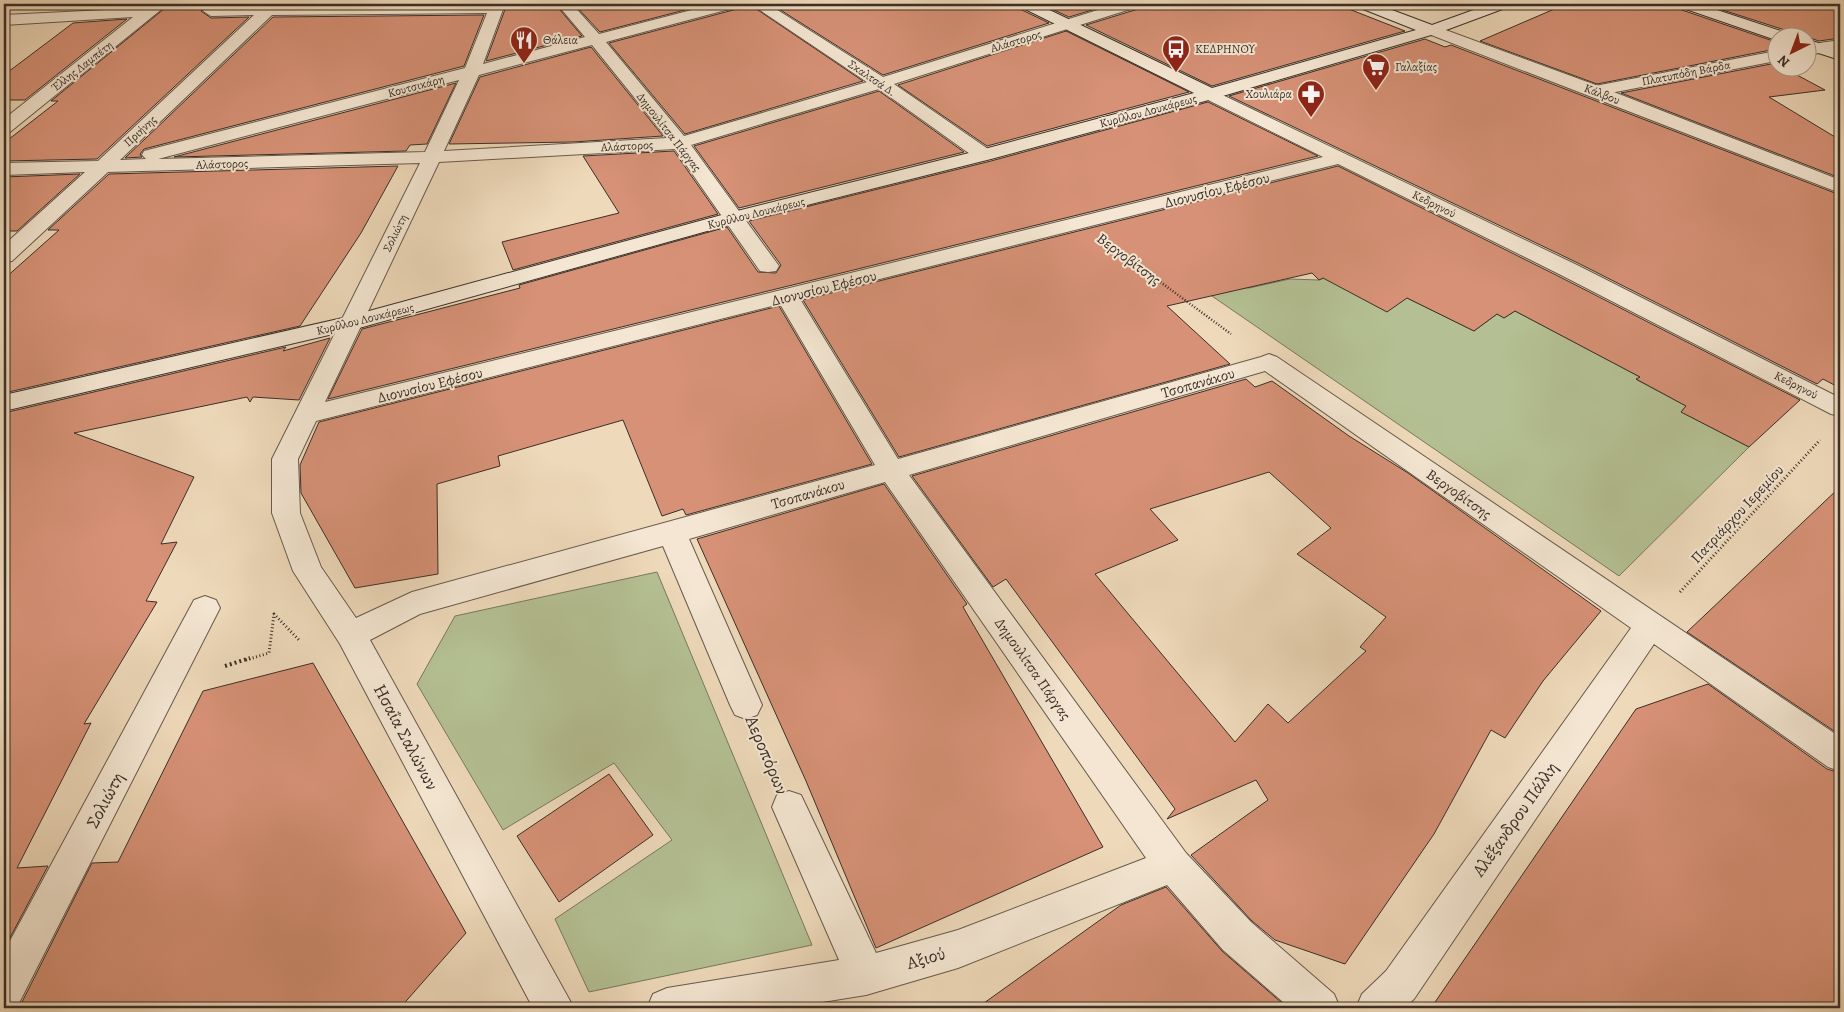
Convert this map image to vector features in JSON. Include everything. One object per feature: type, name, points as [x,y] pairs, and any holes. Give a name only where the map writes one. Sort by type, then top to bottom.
[{"type":"street","name":"Δημουλίτσα Πάργας","points":[[564,4],[596,39],[736,217],[768,266]]},
{"type":"street","name":"Κουτσικάρη","points":[[101,168],[732,4]]},
{"type":"street","name":"Σκαλτσά Δ.","points":[[758,4],[881,83],[984,155]]},
{"type":"street","name":"Κεδρηνού","points":[[1026,4],[1560,266],[1840,408]]},
{"type":"street","name":"Αλάστορος","points":[[101,168],[432,157],[678,143],[881,83],[1132,4]]},
{"type":"street","name":"Κάλβου","points":[[1363,4],[1595,91],[1840,187]]},
{"type":"street","name":"Κυρίλλου Λουκάρεως","points":[[4,403],[351,323],[736,217],[984,155],[1210,94],[1432,30],[1503,4]]},
{"type":"street","points":[[1685,4],[1766,31]]},
{"type":"street","points":[[211,11],[272,6],[496,6]]},
{"type":"street","name":"Πριήνης","points":[[4,256],[101,168],[272,6]]},
{"type":"street","name":"Σολιώτη","points":[[285,460],[472,72],[496,6]]},
{"type":"street","points":[[4,20],[155,8]]},
{"type":"street","name":"Έλλης Λαμπέτη","points":[[4,128],[155,8]]},
{"type":"street","points":[[1816,47],[1840,45]]},
{"type":"street","points":[[1816,49],[1840,55]]},
{"type":"street","name":"Πλατυπόδη Βάρδα","points":[[1595,91],[1766,58]]},
{"type":"street","name":"Διονυσίου Εφέσου","points":[[306,415],[787,298],[1340,158]]},
{"type":"street","points":[[4,169],[101,168]]},
{"type":"street","name":"Δημουλίτσα Πάργας","points":[[787,298],[891,470],[1173,865],[1237,936],[1320,1008]]},
{"type":"street","name":"Τσοπανάκου","points":[[351,636],[412,604],[672,534],[1269,362]]},
{"type":"street","name":"Βεργοβίτσης","points":[[1269,362],[1840,756]]},
{"type":"street","name":"Ησαΐα Σαλώνων","points":[[285,460],[286,513],[308,572],[351,636],[554,1008]]},
{"type":"street","name":"Αεροπόρων","points":[[672,534],[746,705]]},
{"type":"street","name":"Σολιώτη","points":[[4,991],[167,684],[205,608]]},
{"type":"street","name":"Αλέξανδρου Πάλλη","points":[[1376,1008],[1400,985],[1650,625]]},
{"type":"street","name":"Αεροπόρων","points":[[789,807],[866,975]]},
{"type":"street","name":"Αξιού","points":[[667,1008],[866,975],[958,949],[1173,865]]},
{"type":"path","name":"Βεργοβίτσης","points":[[1083,224],[1269,362]]},
{"type":"path","name":"Πατριάρχου Ιερεμίου","points":[[1650,625],[1821,439]]},
{"type":"path","points":[[167,684],[269,653],[274,614],[307,648],[351,636]]},
{"type":"path","name":"Αεροπόρων","points":[[746,705],[789,807]]},
{"type":"green space","points":[[1329,276],[1407,298],[1474,331],[1497,314],[1504,318],[1515,311],[1640,377],[1637,380],[1686,406],[1681,412],[1749,447],[1619,576],[1209,294],[1236,287],[1249,288],[1290,279],[1319,280]]},
{"type":"green space","points":[[657,572],[812,945],[589,992],[555,919],[672,840],[614,763],[503,830],[417,684],[455,616]]},
{"type":"building","points":[[98,4],[148,4],[145,6],[92,9]]},
{"type":"building","points":[[170,4],[264,4],[205,7],[201,11],[211,18],[249,17],[97,159],[4,161],[4,143],[58,101],[51,101]]},
{"type":"building","points":[[507,4],[555,4],[582,36],[486,61]]},
{"type":"building","points":[[574,4],[708,4],[600,32]]},
{"type":"building","points":[[741,4],[749,4],[863,81],[685,134],[609,43],[737,9]]},
{"type":"building","points":[[771,4],[1017,4],[1020,9],[1049,23],[883,75]]},
{"type":"building","points":[[1041,4],[1112,4],[1069,17]]},
{"type":"building","points":[[1141,4],[1336,4],[1405,31],[1212,86],[1086,25],[1138,9]]},
{"type":"building","points":[[1566,4],[1676,4],[1679,9],[1766,39],[1766,51],[1597,84],[1480,41]]},
{"type":"building","points":[[1704,4],[1840,4],[1840,38],[1819,41],[1816,40],[1816,28],[1778,28]]},
{"type":"building","points":[[484,15],[464,66],[144,149],[140,154],[142,157],[125,158],[273,17]]},
{"type":"building","points":[[127,19],[25,100],[4,100],[4,75],[73,23]]},
{"type":"building","points":[[1066,31],[1189,92],[987,146],[898,85]]},
{"type":"building","points":[[1425,39],[1445,47],[1451,45],[1840,195],[1840,388],[1823,379],[1817,384],[1578,263],[1229,96]]},
{"type":"building","points":[[591,47],[663,136],[573,142],[449,144],[480,77]]},
{"type":"building","points":[[1766,65],[1766,78],[1803,78],[1825,90],[1769,97],[1840,140],[1840,178],[1621,93]]},
{"type":"building","points":[[456,83],[427,144],[410,145],[406,151],[174,157]]},
{"type":"building","points":[[879,91],[964,152],[739,208],[694,146]]},
{"type":"building","points":[[1208,102],[1318,156],[328,399],[362,329],[520,288],[519,285],[727,227],[758,272],[776,273],[781,265],[749,221],[991,161]]},
{"type":"building","points":[[674,151],[718,214],[513,270],[502,242],[619,213],[583,156]]},
{"type":"building","points":[[398,166],[361,233],[300,326],[4,393],[4,279],[59,230],[48,230],[109,174]]},
{"type":"building","points":[[1338,166],[1800,400],[1749,447],[1681,412],[1686,406],[1636,379],[1640,377],[1515,311],[1504,318],[1497,314],[1474,331],[1407,298],[1387,312],[1323,278],[1319,280],[1312,273],[1167,306],[1230,364],[899,457],[803,300]]},
{"type":"building","points":[[80,174],[17,231],[4,231],[4,177]]},
{"type":"building","points":[[779,306],[872,464],[686,515],[683,509],[662,516],[623,420],[498,456],[500,466],[437,484],[438,574],[355,588],[301,493],[300,465],[319,422]]},
{"type":"building","points":[[330,338],[299,400],[253,397],[250,402],[247,397],[74,433],[194,477],[161,544],[177,542],[146,601],[157,602],[84,724],[91,723],[17,868],[48,866],[4,949],[4,413],[286,347],[283,351]]},
{"type":"building","points":[[1246,379],[1255,387],[1272,381],[1349,436],[1408,473],[1601,611],[1543,681],[1505,738],[1491,730],[1434,834],[1345,964],[1275,940],[1252,921],[1191,855],[1268,800],[1256,780],[1167,819],[1175,809],[1006,579],[993,587],[912,476]],"holes":[[[1269,472],[1331,528],[1297,554],[1386,617],[1360,647],[1366,651],[1288,723],[1268,704],[1235,742],[1095,574],[1178,540],[1150,509]]]},
{"type":"building","points":[[884,484],[967,604],[963,607],[1103,847],[876,948],[806,781],[697,539]]},
{"type":"building","points":[[1840,487],[1840,735],[1687,632]]},
{"type":"building","points":[[313,663],[466,933],[400,1008],[12,1008],[20,1006],[92,863],[118,862],[203,691]]},
{"type":"building","points":[[1708,684],[1827,769],[1840,773],[1840,1008],[1431,1008],[1636,709]]},
{"type":"building","points":[[609,774],[653,835],[559,902],[517,836]]},
{"type":"building","points":[[1166,887],[1222,951],[1283,1004],[1285,1008],[977,1008],[1121,905]]},
{"type":"place","name":"Θάλεια","points":[[524,64]]},
{"type":"place","name":"ΚΕΔΡΗΝΟΥ","points":[[1176,73]]},
{"type":"place","name":"Γαλαξίας","points":[[1376,91]]},
{"type":"place","name":"Χουλιάρα","points":[[1311,118]]}]
